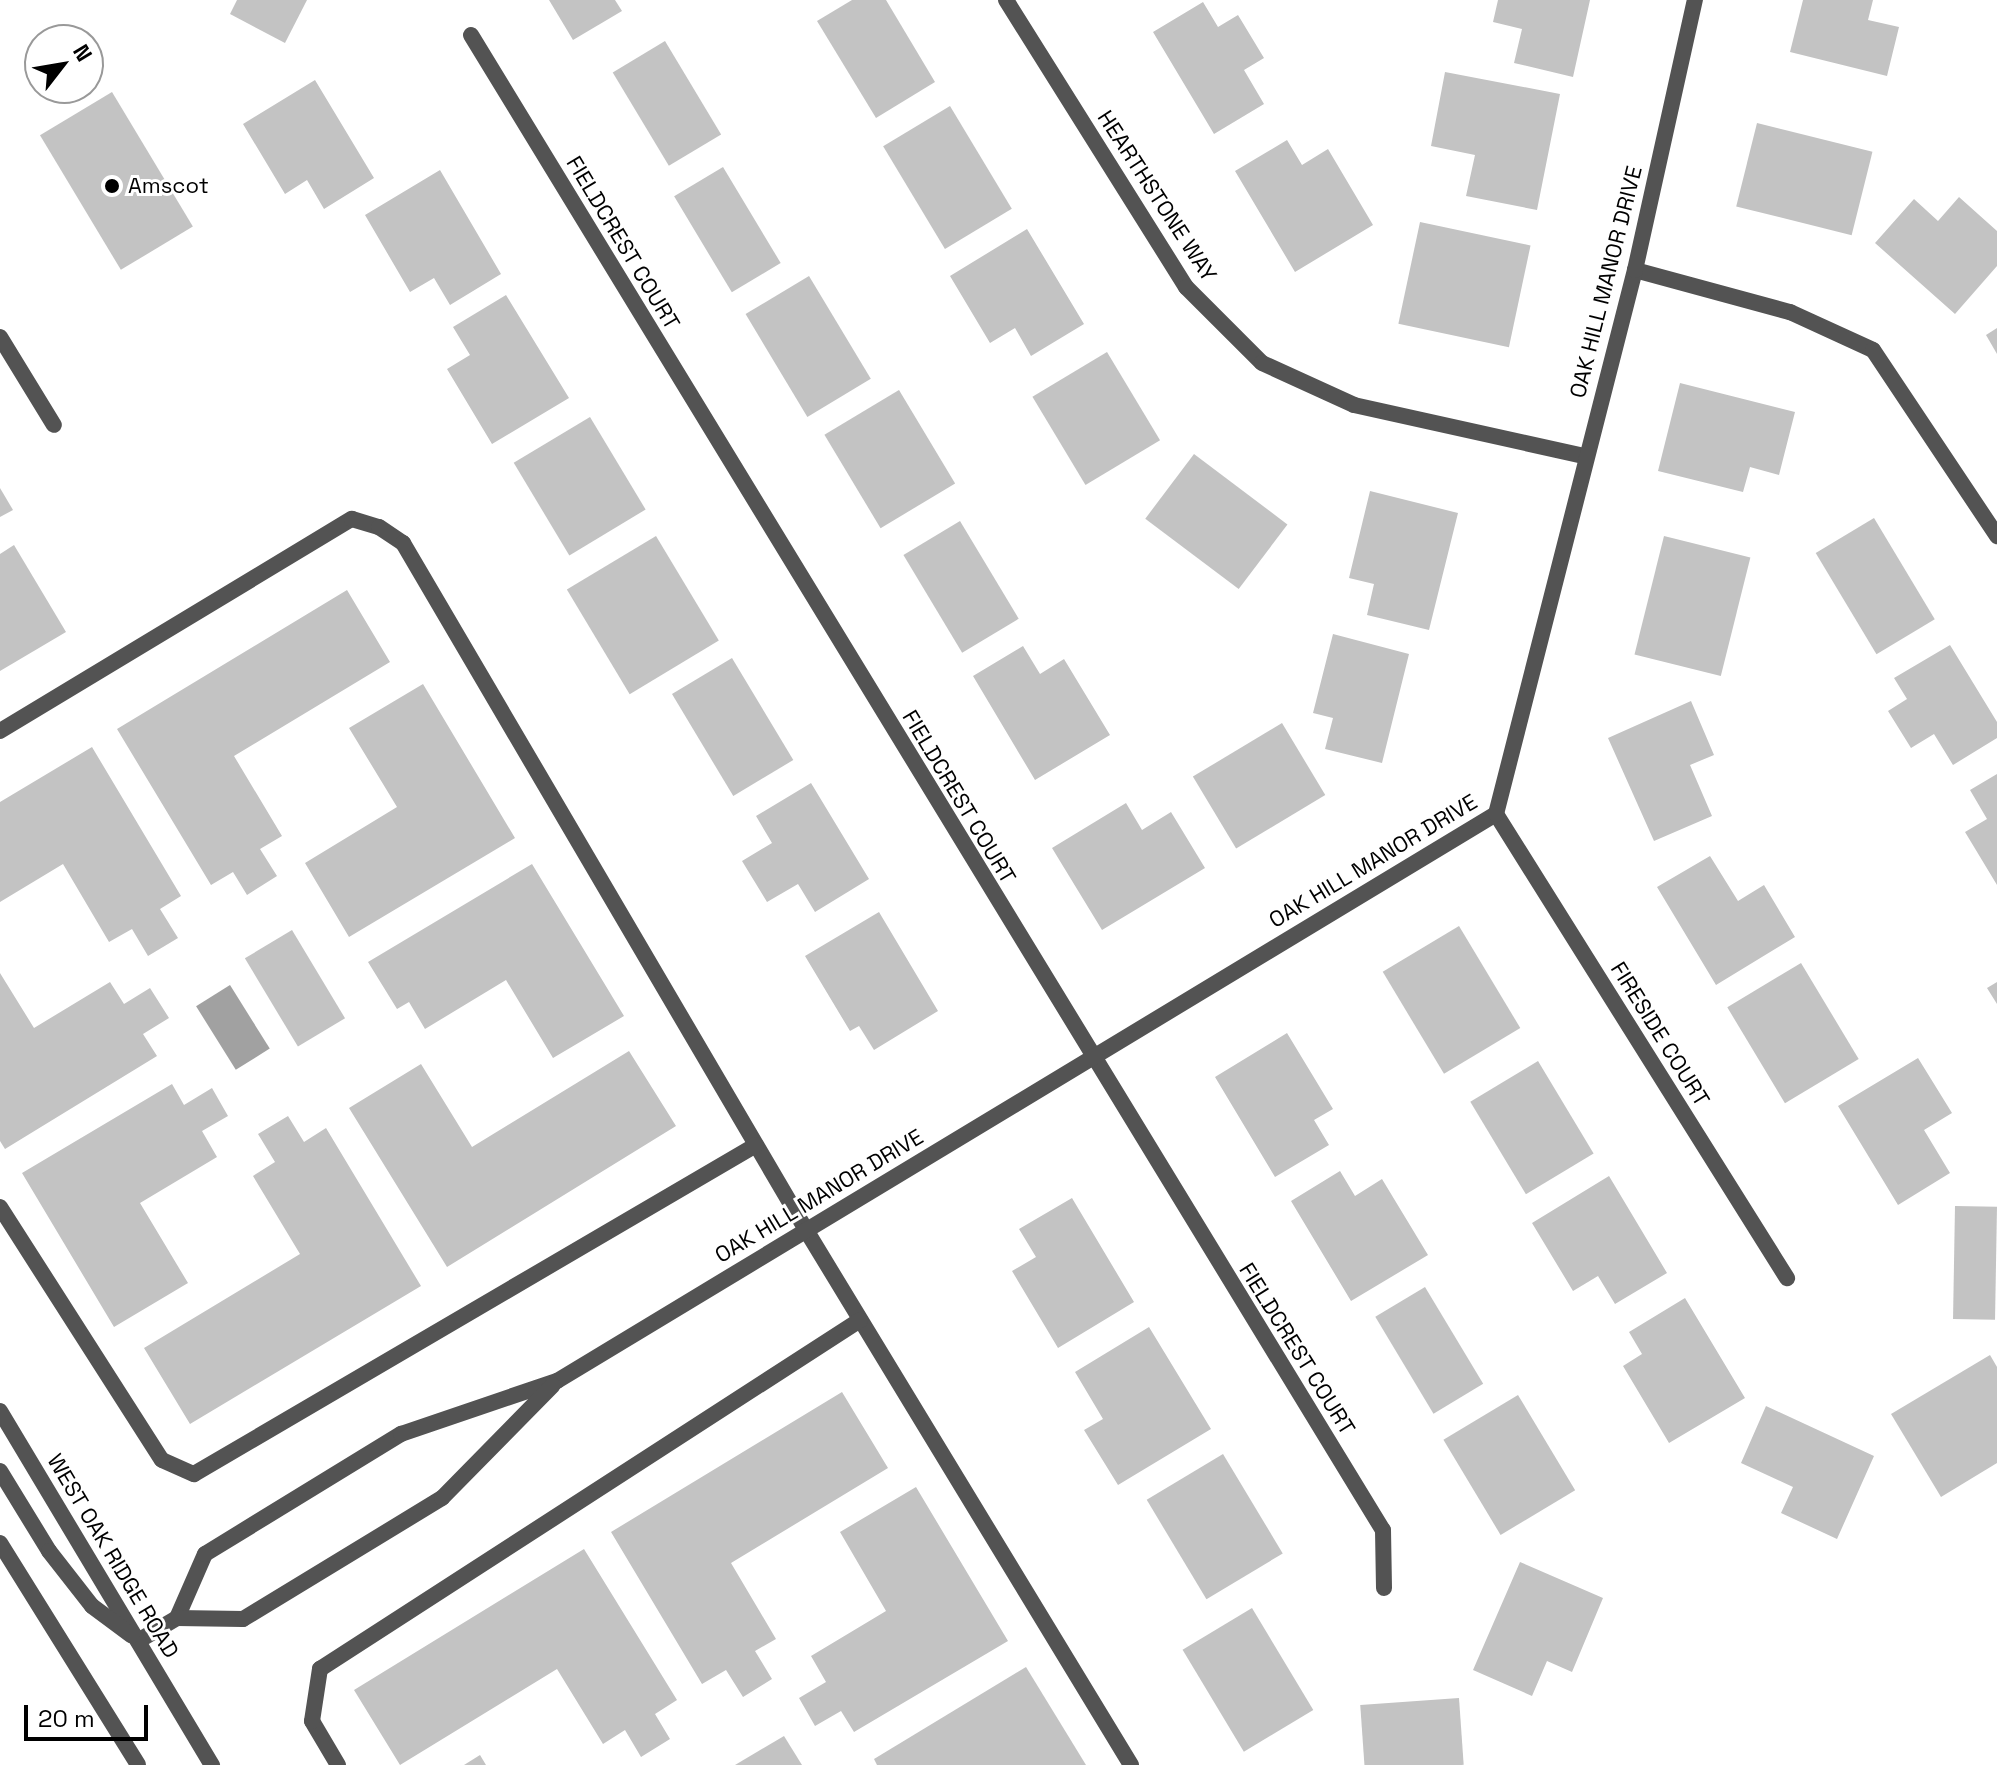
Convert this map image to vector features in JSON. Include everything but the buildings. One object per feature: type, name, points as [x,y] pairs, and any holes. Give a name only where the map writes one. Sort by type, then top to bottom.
[{"type":"street","name":"HEARTHSTONE WAY","points":[[1006,0],[1186,287],[1262,363],[1354,405],[1584,456]]},
{"type":"street","name":"OAK HILL MANOR DRIVE","points":[[557,1381],[442,1498],[243,1619],[177,1618],[205,1554],[401,1434],[557,1381],[1496,814],[1584,456],[1635,270],[1695,0]]},
{"type":"street","name":"FIELDCREST COURT","points":[[471,35],[1091,1057],[1383,1530],[1384,1588]]},
{"type":"street","points":[[1635,270],[1790,312],[1873,350],[1997,536]]},
{"type":"street","points":[[0,337],[54,425]]},
{"type":"street","points":[[0,731],[352,519],[379,527],[403,543],[806,1230],[1131,1765]]},
{"type":"street","name":"FIRESIDE COURT","points":[[1496,814],[1787,1278]]},
{"type":"street","points":[[0,1207],[162,1460],[194,1474],[756,1145]]},
{"type":"street","points":[[338,1765],[312,1721],[320,1669],[860,1320]]},
{"type":"street","name":"WEST OAK RIDGE ROAD","points":[[0,1411],[212,1765]]},
{"type":"street","points":[[0,1471],[49,1551],[83,1595],[138,1641],[177,1618]]},
{"type":"street","points":[[0,1543],[138,1765]]},
{"type":"shaded area","points":[[230,985],[270,1049],[236,1070],[196,1006]]},
{"type":"place","name":"Amscot","points":[[112,186]]}]
